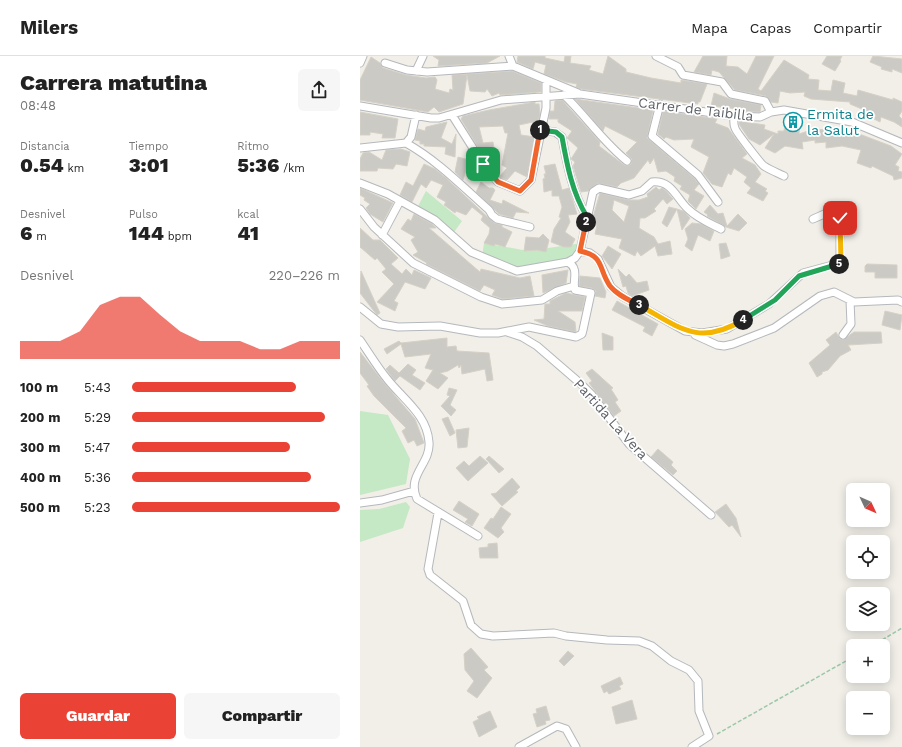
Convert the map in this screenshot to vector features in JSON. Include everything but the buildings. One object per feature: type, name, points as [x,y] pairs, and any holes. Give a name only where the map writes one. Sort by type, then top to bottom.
[{"type":"street","points":[[360,63],[363,56]]},
{"type":"street","points":[[416,71],[423,56]]},
{"type":"street","points":[[508,56],[513,66]]},
{"type":"street","points":[[656,56],[678,67],[683,75],[722,82],[731,94],[765,101],[771,112]]},
{"type":"street","points":[[384,63],[416,71],[427,72],[513,66],[580,94]]},
{"type":"street","points":[[452,115],[480,159],[498,182],[520,191],[531,180],[540,130],[546,108],[546,80]]},
{"type":"street","points":[[360,106],[431,118],[452,115],[501,100],[545,95],[580,94]]},
{"type":"street","name":"Carrer de Taibilla","points":[[580,94],[660,104],[734,116],[760,117],[771,112],[784,110],[852,122],[902,143]]},
{"type":"street","points":[[564,95],[578,109],[600,137],[627,162]]},
{"type":"street","points":[[660,104],[652,136],[698,175],[718,202]]},
{"type":"street","points":[[406,143],[411,137],[416,115]]},
{"type":"street","points":[[734,116],[733,123],[735,130],[750,148],[758,161],[764,166],[784,176]]},
{"type":"street","points":[[540,130],[556,132],[562,137],[572,185],[579,203],[587,217]]},
{"type":"street","points":[[360,148],[406,143],[427,155],[448,172],[489,210],[494,217],[530,227]]},
{"type":"street","points":[[360,183],[400,201],[435,220],[471,252],[517,270],[568,262],[575,258],[580,251],[593,192],[596,189],[602,188],[630,195],[642,191],[652,182],[662,183],[671,188],[688,209],[695,215],[721,229]]},
{"type":"street","points":[[382,235],[400,201]]},
{"type":"street","points":[[360,210],[382,235],[413,263],[481,297],[502,304],[542,300],[557,291],[574,286]]},
{"type":"street","points":[[685,331],[702,333],[727,329],[775,300],[799,276],[840,263],[840,218],[838,214],[831,211],[813,219]]},
{"type":"street","points":[[580,251],[590,253],[598,259],[608,282],[616,292],[685,331],[724,346],[774,328],[820,296],[834,292],[850,300],[898,300],[902,302]]},
{"type":"street","points":[[360,307],[373,319],[391,326],[440,326],[480,333],[505,332],[529,327],[566,336],[579,336],[583,330],[591,294],[588,292],[576,291],[574,286],[575,270],[574,267],[568,262]]},
{"type":"street","points":[[843,335],[852,324],[850,300]]},
{"type":"street","name":"Partida La Vera","points":[[505,332],[522,337],[537,346],[581,384],[592,395],[629,444],[711,515]]},
{"type":"street","points":[[360,340],[388,380],[426,425],[429,451],[417,475],[414,492],[421,503],[478,536]]},
{"type":"street","points":[[360,503],[382,500],[414,492]]},
{"type":"street","points":[[438,512],[428,569],[430,575],[463,601],[471,625],[481,634],[493,636],[554,633],[566,636],[607,640],[639,641],[652,646],[671,661],[689,670],[698,681],[699,711],[709,736],[692,747]]},
{"type":"street","points":[[520,747],[557,726],[566,729],[576,747]]},
{"type":"path","points":[[884,639],[902,628]]},
{"type":"path","points":[[709,736],[718,733],[846,661]]},
{"type":"green space","points":[[426,191],[462,221],[452,235],[416,210]]},
{"type":"green space","points":[[484,243],[528,251],[582,243],[575,258],[517,271],[482,257]]},
{"type":"green space","points":[[360,411],[388,415],[410,459],[406,484],[360,495]]},
{"type":"green space","points":[[406,502],[410,507],[403,528],[360,542],[360,510],[379,509]]},
{"type":"place","name":"Ermita de la Salut","points":[[793,122]]},
{"type":"route","points":[[483,164],[498,182],[520,191],[531,180],[536,160],[540,130],[559,133],[562,137],[572,185],[579,203],[587,217],[580,251],[590,253],[598,259],[608,282],[616,292],[685,331],[694,333],[716,332],[727,329],[775,300],[794,280],[803,273],[840,263],[840,218]]}]
